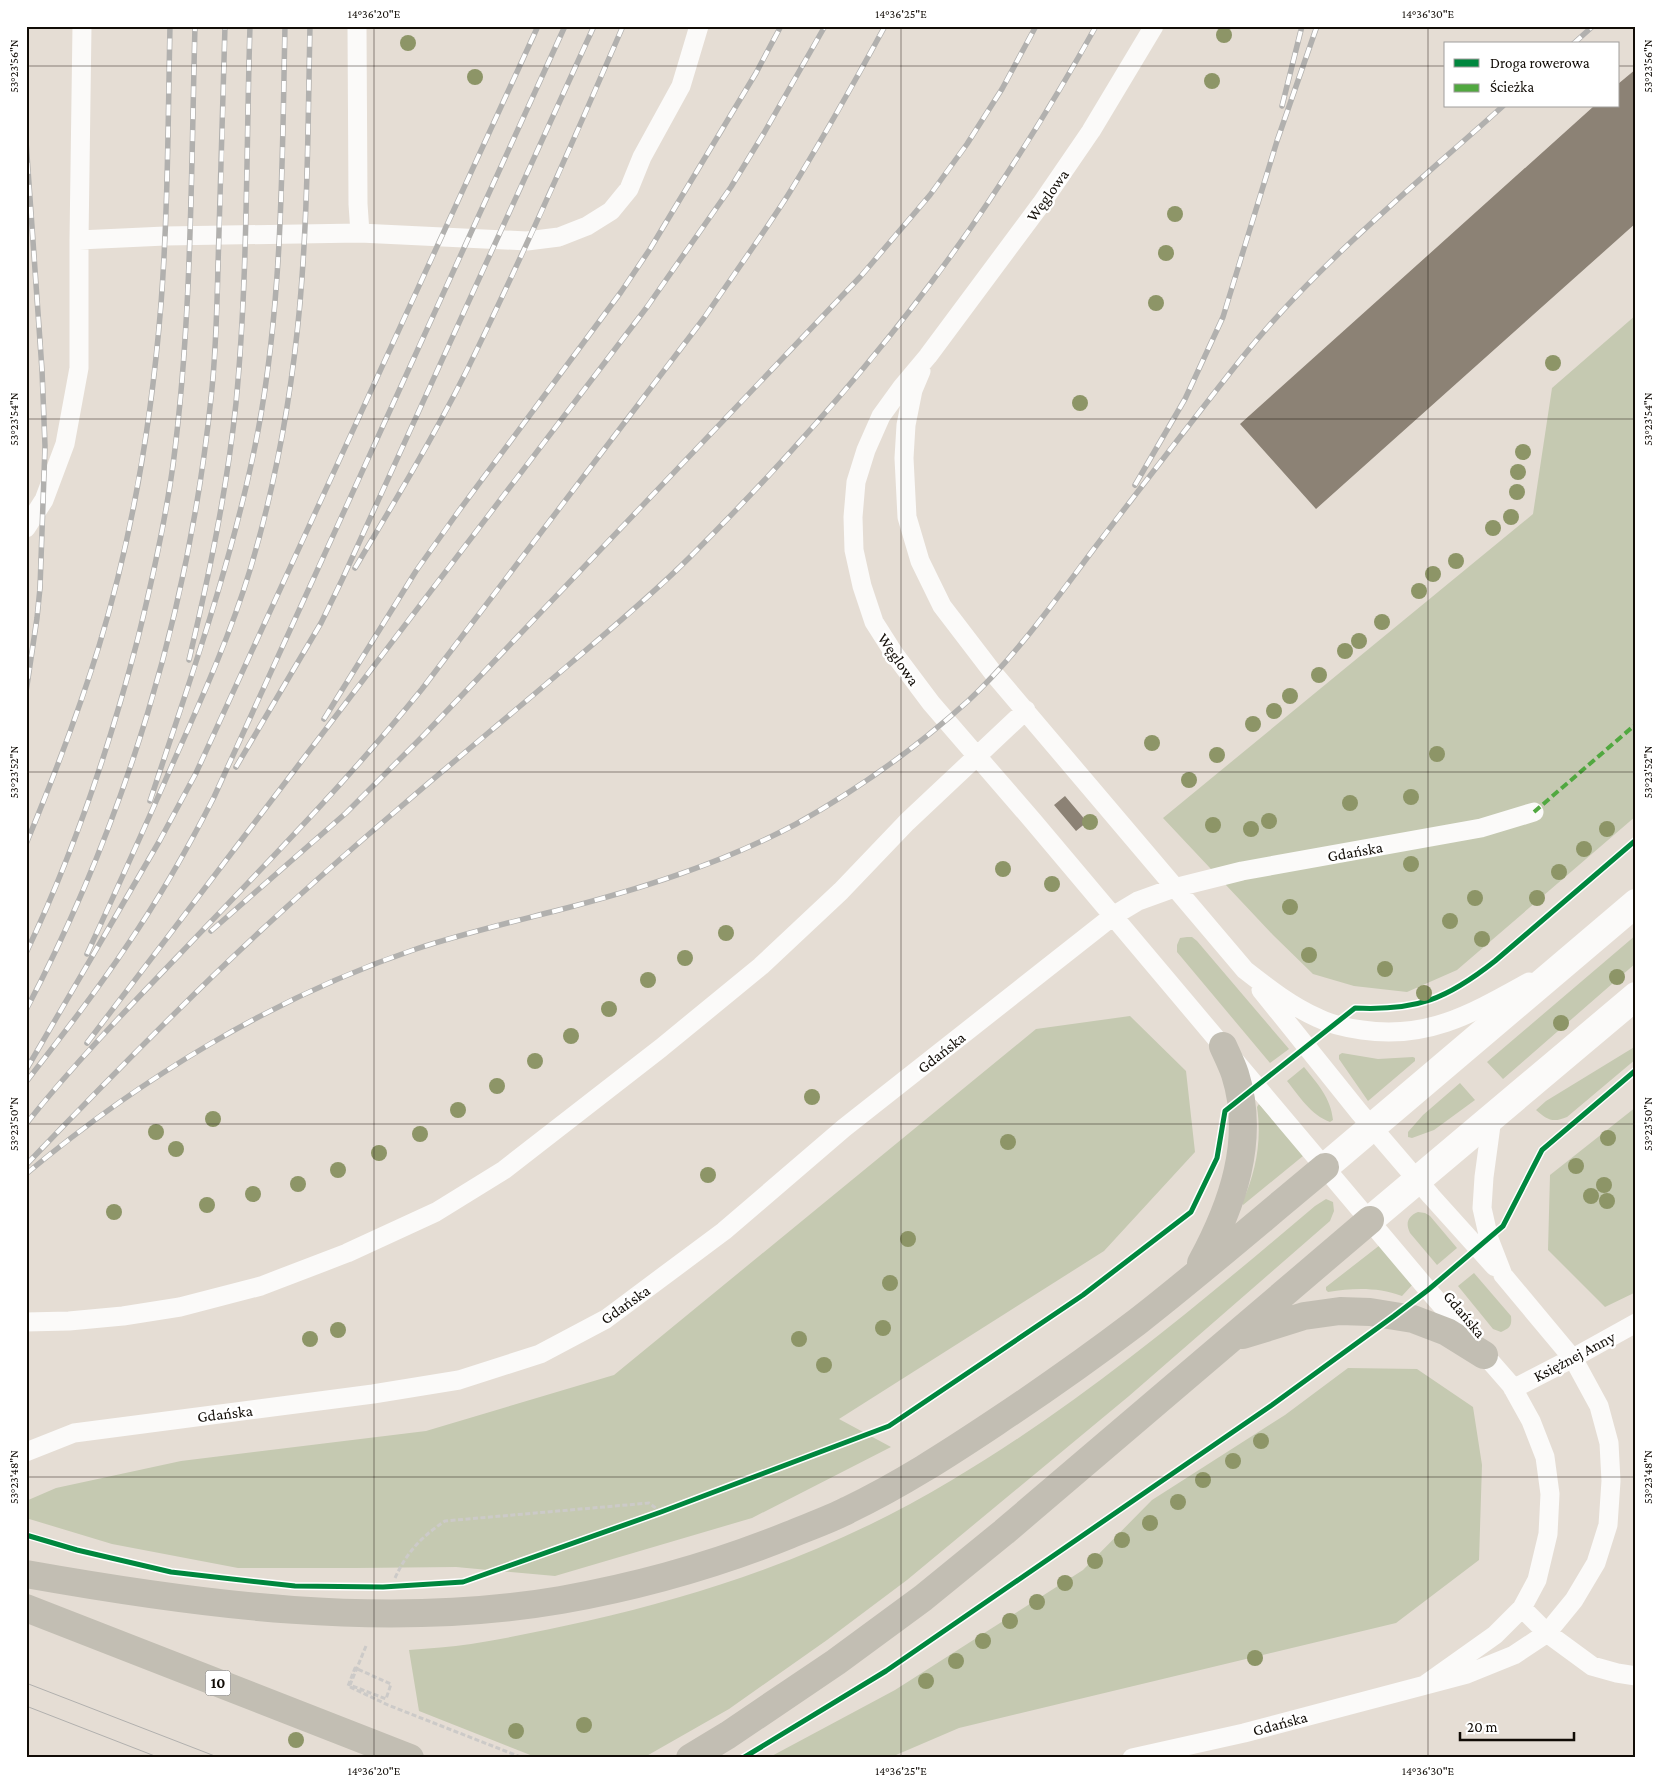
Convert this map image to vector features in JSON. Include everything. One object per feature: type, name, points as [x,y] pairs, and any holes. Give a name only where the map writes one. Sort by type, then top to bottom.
[{"type":"main road","points":[[1196,1274],[1218,1232],[1229,1203],[1239,1172],[1243,1141],[1241,1109],[1235,1075],[1223,1046]]},
{"type":"main road","points":[[26,1574],[227,1604],[406,1613],[469,1610],[559,1600],[674,1575],[767,1544],[847,1511],[951,1452],[1042,1391],[1136,1323],[1325,1167]]},
{"type":"main road","points":[[690,1758],[728,1735],[836,1662],[923,1598],[1004,1532],[1370,1220]]},
{"type":"main road","points":[[1230,1339],[1304,1316],[1340,1311],[1370,1312],[1413,1319],[1447,1332],[1484,1355]]},
{"type":"main road","name":"10","points":[[26,1608],[410,1758]]},
{"type":"street","name":"Gdańska","points":[[1325,1167],[1636,903]]},
{"type":"street","points":[[1370,1220],[1636,996]]},
{"type":"lane","points":[[26,528],[44,500],[65,444],[79,368],[82,26]]},
{"type":"lane","points":[[357,26],[358,204],[360,233]]},
{"type":"lane","points":[[79,240],[165,236],[360,233],[527,241],[559,237],[587,226],[611,211],[629,189],[642,157],[681,86],[699,26]]},
{"type":"lane","name":"Węglowa","points":[[1113,916],[930,703],[895,655],[874,622],[862,586],[854,550],[853,517],[856,482],[866,450],[881,416],[1041,204],[1092,131],[1154,26]]},
{"type":"lane","name":"Węglowa","points":[[928,356],[913,390],[906,425],[904,458],[907,517],[920,561],[942,606],[986,664],[1174,888]]},
{"type":"lane","points":[[26,1322],[69,1321],[123,1316],[180,1307],[261,1286],[347,1253],[436,1212],[504,1170],[654,1054],[760,966],[841,891],[907,822],[1026,710]]},
{"type":"lane","name":"Gdańska","points":[[26,1452],[74,1432],[363,1395],[459,1380],[540,1354],[606,1319],[724,1231],[844,1128],[1113,916],[1138,901],[1174,888],[1242,871],[1481,828],[1534,812]]},
{"type":"lane","name":"Gdańska","points":[[1132,1758],[1244,1733],[1467,1674],[1514,1655],[1547,1633],[1574,1600],[1596,1563],[1608,1525],[1611,1481],[1609,1443],[1599,1406],[1573,1358],[1373,1127],[1245,970],[1174,888]]},
{"type":"lane","name":"Gdańska","points":[[1113,916],[1513,1389],[1531,1421],[1545,1457],[1550,1494],[1548,1534],[1537,1580],[1522,1608],[1495,1635],[1426,1684]]},
{"type":"lane","name":"Gdańska","points":[[1245,970],[1290,1003],[1319,1019],[1345,1028],[1375,1032],[1399,1032],[1415,1031],[1446,1023],[1492,1003],[1567,962]]},
{"type":"lane","name":"Gdańska","points":[[1492,1118],[1482,1208],[1489,1239],[1503,1275]]},
{"type":"lane","name":"Księżnej Anny","points":[[1513,1389],[1636,1323]]},
{"type":"lane","points":[[1522,1608],[1547,1633],[1592,1666],[1636,1676]]},
{"type":"path","points":[[445,1521],[648,1503],[661,1512]]},
{"type":"path","points":[[651,1515],[670,1508]]},
{"type":"path","points":[[350,1685],[386,1699],[391,1684],[355,1668],[348,1686],[388,1705],[523,1758]]},
{"type":"green space","points":[[1636,315],[1636,816],[1457,970],[1407,992],[1354,986],[1313,974],[1273,935],[1163,818],[1533,514],[1552,388]]},
{"type":"green space","points":[[1636,935],[1636,963],[1503,1079],[1487,1062]]},
{"type":"green space","points":[[1192,937],[1197,941],[1289,1049],[1270,1063],[1177,952],[1180,938]]},
{"type":"green space","points":[[1130,1016],[1186,1071],[1195,1152],[1104,1251],[839,1419],[891,1447],[752,1518],[555,1576],[456,1567],[238,1568],[112,1544],[26,1518],[26,1501],[56,1488],[181,1461],[426,1431],[614,1375],[1036,1029]]},
{"type":"green space","points":[[1636,1046],[1636,1059],[1567,1117],[1550,1120],[1536,1110],[1546,1101]]},
{"type":"green space","points":[[1342,1053],[1378,1059],[1413,1057],[1415,1061],[1368,1101],[1339,1059],[1339,1055]]},
{"type":"green space","points":[[1304,1067],[1326,1098],[1332,1112],[1333,1120],[1330,1122],[1311,1110],[1287,1081]]},
{"type":"green space","points":[[1460,1083],[1475,1100],[1434,1130],[1412,1138],[1408,1137],[1408,1132],[1423,1115]]},
{"type":"green space","points":[[1259,1104],[1303,1153],[1303,1156],[1243,1205],[1242,1203],[1251,1180],[1257,1156],[1259,1132],[1257,1107]]},
{"type":"green space","points":[[1636,1107],[1636,1292],[1605,1307],[1548,1250],[1550,1175]]},
{"type":"green space","points":[[1326,1199],[1333,1202],[1334,1211],[1330,1221],[1129,1396],[907,1580],[827,1640],[729,1709],[643,1758],[538,1758],[419,1711],[409,1650],[486,1642],[587,1621],[729,1582],[821,1547],[866,1527],[952,1480],[1048,1418],[1094,1385],[1184,1315],[1315,1206]]},
{"type":"green space","points":[[1418,1212],[1430,1216],[1457,1248],[1437,1265],[1408,1229],[1408,1220]]},
{"type":"green space","points":[[1380,1245],[1413,1284],[1402,1296],[1374,1290],[1356,1289],[1328,1292],[1326,1290],[1326,1287]]},
{"type":"green space","points":[[1474,1273],[1511,1316],[1511,1324],[1504,1331],[1501,1332],[1493,1329],[1458,1286]]},
{"type":"green space","points":[[1348,1368],[1417,1369],[1473,1407],[1482,1465],[1479,1560],[1396,1623],[959,1728],[889,1758],[768,1758],[895,1690],[1083,1570],[1152,1500],[1285,1415]]},
{"type":"building","points":[[1636,69],[1636,223],[1316,509],[1240,424],[1592,108],[1620,108],[1620,82]]},
{"type":"building","points":[[1065,796],[1087,822],[1076,831],[1054,805]]},
{"type":"tram line","points":[[26,1683],[220,1758]]},
{"type":"tram line","points":[[26,1706],[160,1758]]},
{"type":"railway","points":[[26,844],[65,746],[99,646],[121,563],[139,477],[152,390],[161,304],[166,200],[170,26]]},
{"type":"railway","points":[[26,953],[60,876],[103,758],[138,638],[166,508],[173,465],[184,356],[195,26]]},
{"type":"railway","points":[[26,1010],[62,938],[94,864],[123,789],[148,713],[187,557],[201,478],[214,365],[225,26]]},
{"type":"railway","points":[[189,660],[217,532],[228,468],[236,403],[245,262],[250,26]]},
{"type":"railway","points":[[150,801],[224,572],[237,525],[258,431],[266,381],[277,280],[282,178],[285,26]]},
{"type":"railway","points":[[87,954],[184,739],[224,643],[250,570],[268,504],[288,404],[300,303],[306,199],[310,26]]},
{"type":"railway","points":[[26,1070],[160,840],[196,773],[538,26]]},
{"type":"railway","points":[[26,1082],[91,997],[140,926],[173,872],[214,797],[565,26]]},
{"type":"railway","points":[[236,767],[321,623],[342,580],[594,26]]},
{"type":"railway","points":[[355,568],[399,495],[467,370],[547,200],[623,26]]},
{"type":"railway","points":[[324,719],[416,571],[621,292],[650,249],[756,73],[781,26]]},
{"type":"railway","points":[[87,1043],[647,307],[731,187],[825,26]]},
{"type":"railway","points":[[26,1124],[100,1038],[334,792],[422,689],[704,318],[788,195],[838,111],[885,26]]},
{"type":"railway","points":[[211,931],[346,813],[424,735],[861,276],[930,195],[967,144],[1002,89],[1036,26]]},
{"type":"railway","points":[[26,1165],[96,1092],[215,974],[305,890],[647,598],[771,474],[885,342],[956,249],[1031,136],[1096,26]]},
{"type":"railway","points":[[1282,106],[1302,26]]},
{"type":"railway","points":[[1135,485],[1185,399],[1223,317],[1277,141],[1317,26]]},
{"type":"railway","points":[[1575,42],[1593,26]]},
{"type":"railway","points":[[26,1174],[115,1105],[162,1073],[261,1016],[311,991],[416,949],[648,885],[708,864],[796,824],[841,797],[885,767],[928,735],[968,701],[1018,648],[1148,478],[1270,324],[1367,227],[1501,108]]},
{"type":"railway","points":[[26,141],[42,370],[45,446],[40,588],[26,692]]},
{"type":"marked path","points":[[1534,812],[1636,724]]},
{"type":"cycle path","points":[[26,1535],[77,1550],[171,1572],[295,1586],[383,1587],[463,1582],[661,1512],[889,1426],[1083,1295],[1191,1212],[1217,1158],[1225,1111],[1355,1008],[1396,1007],[1414,1004],[1430,1000],[1462,985],[1495,961],[1636,840]]},
{"type":"cycle path","points":[[743,1758],[886,1671],[1272,1405],[1428,1290],[1503,1226],[1542,1150],[1636,1070]]}]
